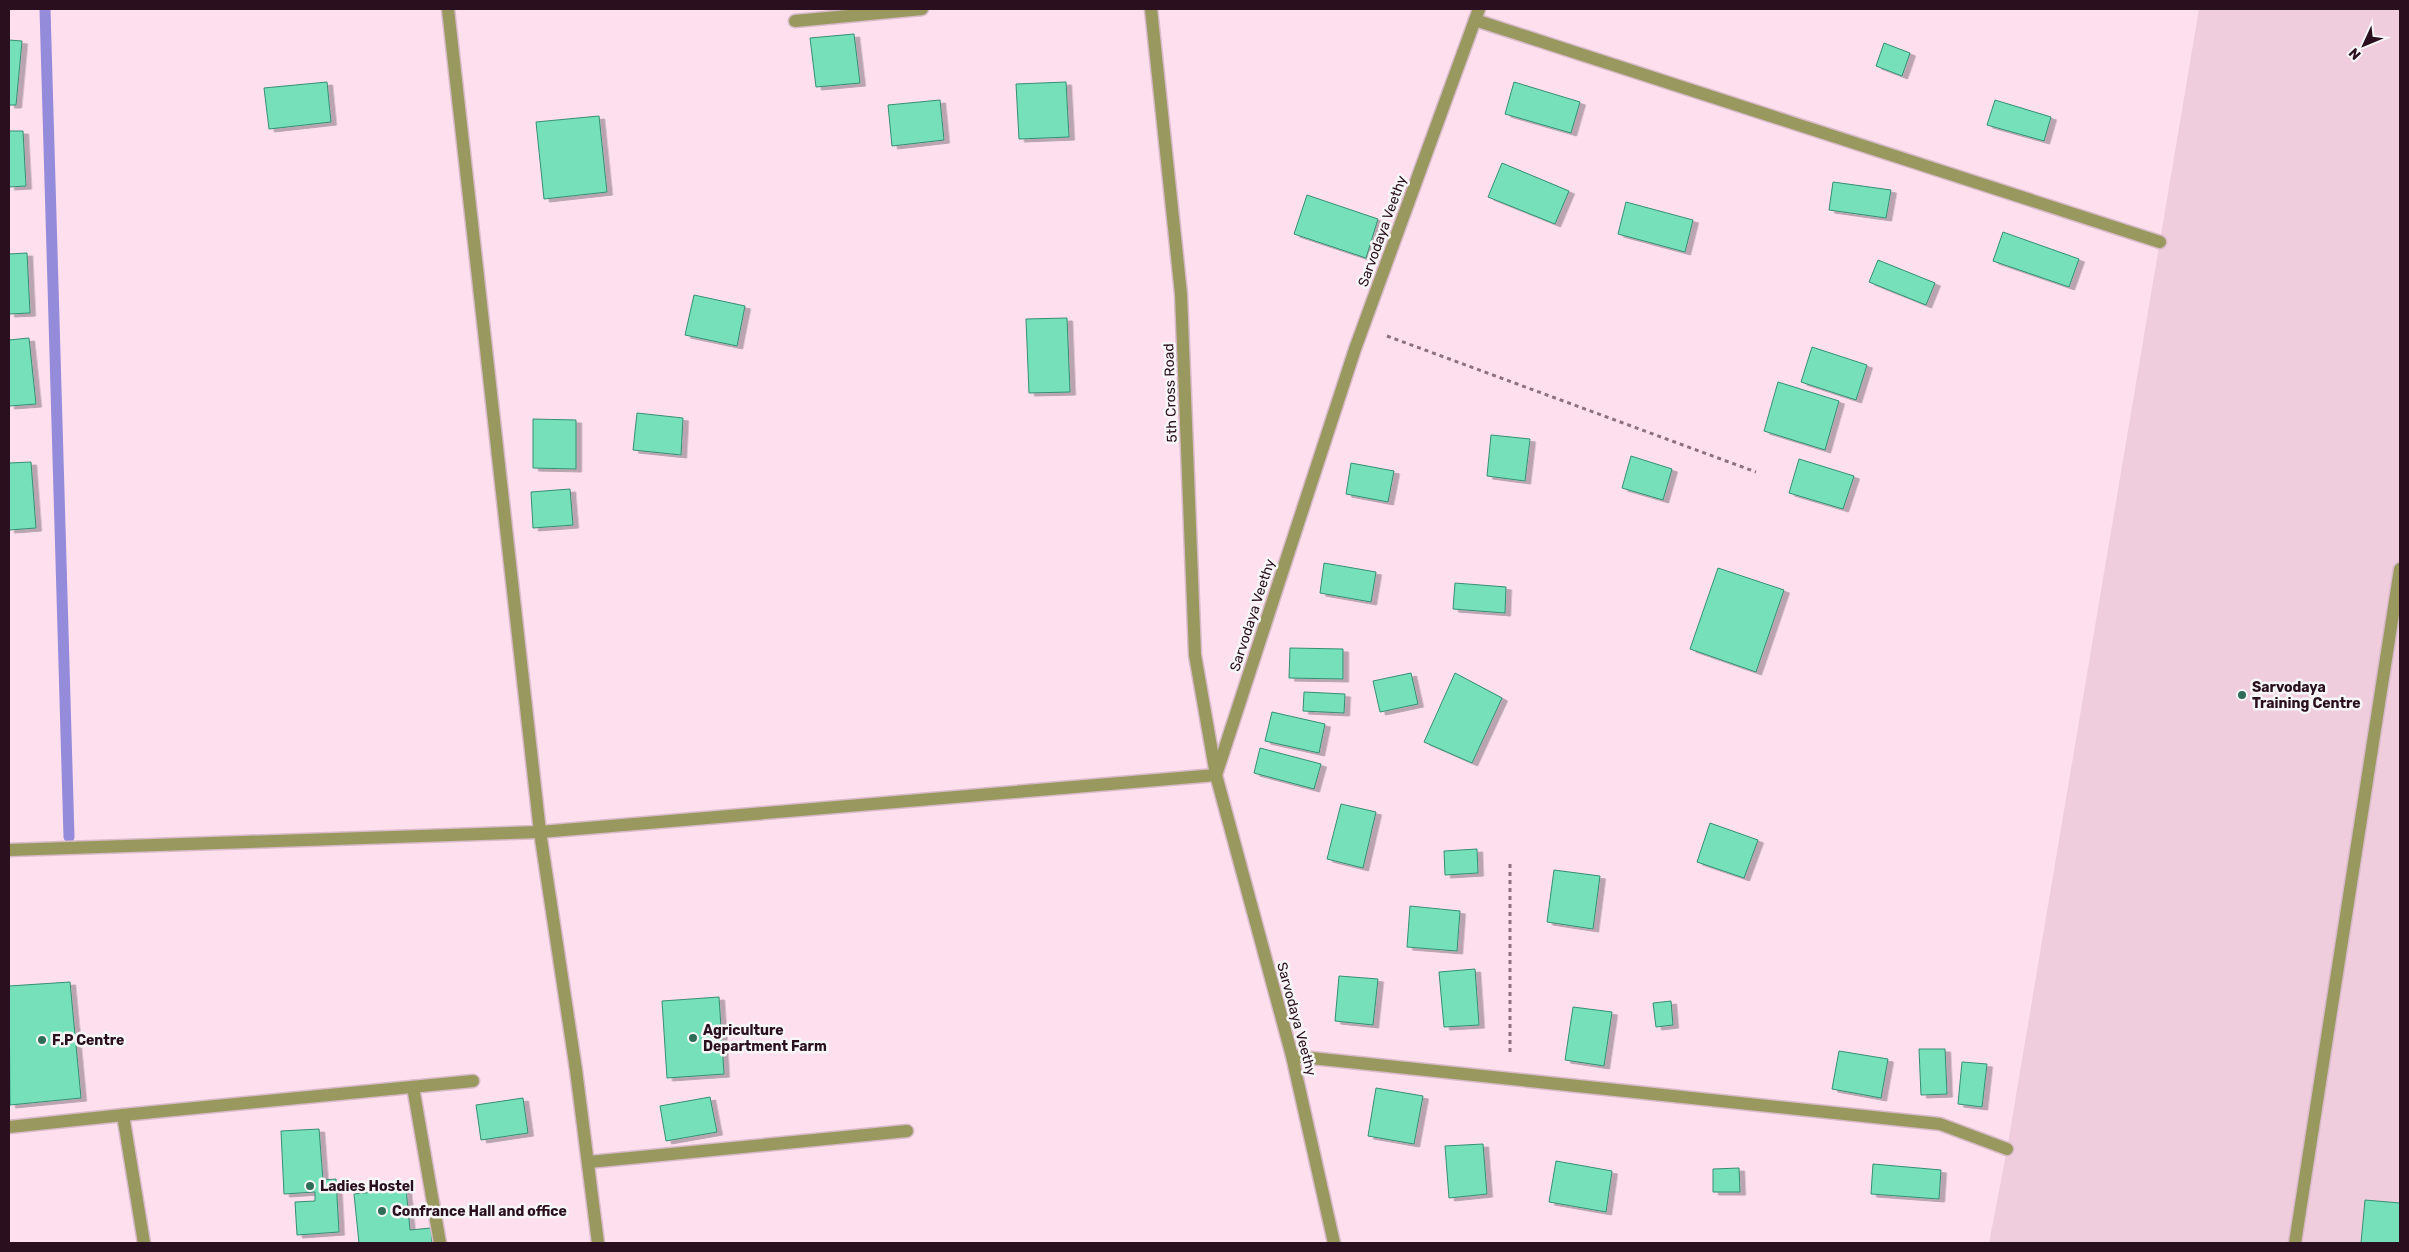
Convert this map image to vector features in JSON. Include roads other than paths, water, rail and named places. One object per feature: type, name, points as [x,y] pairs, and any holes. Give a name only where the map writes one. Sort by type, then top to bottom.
[{"type":"street","points":[[448,9],[540,832],[598,1243]]},
{"type":"street","points":[[795,21],[922,9]]},
{"type":"street","name":"5th Cross Road","points":[[1151,9],[1181,294],[1195,655],[1216,775]]},
{"type":"street","points":[[1477,14],[2160,242]]},
{"type":"street","name":"Sarvodaya Veethy","points":[[1334,1243],[1292,1056],[1216,775],[1363,327],[1477,14]]},
{"type":"street","points":[[2295,1243],[2400,569]]},
{"type":"street","points":[[9,850],[540,832],[1216,775]]},
{"type":"street","points":[[1292,1056],[1940,1124],[2007,1149]]},
{"type":"street","points":[[9,1127],[473,1081]]},
{"type":"street","points":[[413,1087],[440,1243]]},
{"type":"street","points":[[123,1115],[144,1243]]},
{"type":"street","points":[[588,1162],[907,1131]]},
{"type":"waterway","points":[[45,9],[69,837]]},
{"type":"place","name":"Sarvodaya Training Centre","points":[[2242,695]]},
{"type":"place","name":"Agriculture Department Farm","points":[[693,1038]]},
{"type":"place","name":"F.P Centre","points":[[42,1040]]},
{"type":"place","name":"Ladies Hostel","points":[[310,1186]]},
{"type":"place","name":"Confrance Hall and office","points":[[382,1211]]}]
